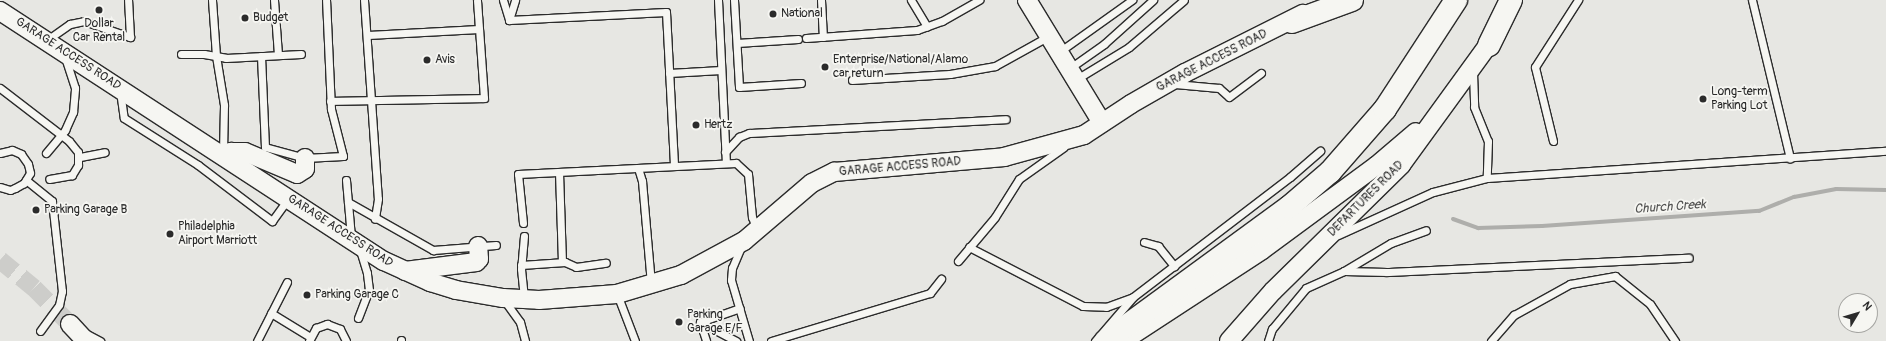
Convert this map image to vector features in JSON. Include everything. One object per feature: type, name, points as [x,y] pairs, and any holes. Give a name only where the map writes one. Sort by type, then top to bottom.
[{"type":"highway","points":[[1292,22],[1352,0]]},
{"type":"highway","points":[[1106,341],[1284,211],[1330,172],[1381,114],[1456,0]]},
{"type":"highway","points":[[1489,45],[1511,0]]},
{"type":"street","points":[[1027,0],[1102,123]]},
{"type":"street","name":"GARAGE ACCESS ROAD","points":[[1,13],[120,87],[355,242],[405,271],[456,290],[524,300],[574,299],[617,294],[651,285],[697,268],[750,236],[812,183],[834,172],[1004,157],[1084,135],[1167,83],[1292,22],[1326,0]]},
{"type":"street","name":"DEPARTURES ROAD","points":[[1229,341],[1273,291],[1401,165],[1455,94],[1520,0]]},
{"type":"street","points":[[1123,341],[1262,250],[1376,166],[1427,123],[1455,94]]},
{"type":"street","points":[[223,155],[231,152],[244,152],[297,174],[305,169],[305,158]]},
{"type":"street","points":[[405,271],[476,262],[479,259],[478,246]]},
{"type":"street","points":[[70,324],[86,341]]},
{"type":"lane","points":[[46,153],[62,135],[71,119],[75,96],[73,81],[54,45],[70,24],[84,21],[130,37],[128,0]]},
{"type":"lane","points":[[212,0],[216,56],[224,105],[223,155]]},
{"type":"lane","points":[[274,0],[278,55]]},
{"type":"lane","points":[[261,56],[265,147],[305,158],[343,156],[330,101],[326,0]]},
{"type":"lane","points":[[364,0],[368,35],[379,205],[375,219]]},
{"type":"lane","points":[[330,101],[484,98],[477,0]]},
{"type":"lane","points":[[503,0],[509,20]]},
{"type":"lane","points":[[509,20],[515,0]]},
{"type":"lane","points":[[718,0],[726,163]]},
{"type":"lane","points":[[734,0],[740,87],[801,83]]},
{"type":"lane","points":[[821,0],[823,37]]},
{"type":"lane","points":[[911,0],[927,27]]},
{"type":"lane","points":[[806,38],[901,33],[927,27],[979,0]]},
{"type":"lane","points":[[1059,53],[1132,0]]},
{"type":"lane","points":[[1072,74],[1153,0]]},
{"type":"lane","points":[[1072,74],[1129,48],[1184,0]]},
{"type":"lane","points":[[1553,141],[1534,67],[1578,0]]},
{"type":"lane","points":[[1752,0],[1790,158]]},
{"type":"lane","points":[[509,20],[666,12],[674,166]]},
{"type":"lane","points":[[368,35],[479,29]]},
{"type":"lane","points":[[852,80],[950,74],[995,66],[1049,36]]},
{"type":"lane","points":[[737,42],[798,39]]},
{"type":"lane","points":[[181,54],[216,56],[301,54]]},
{"type":"lane","points":[[1473,67],[1474,107],[1488,141],[1487,178]]},
{"type":"lane","points":[[669,73],[721,70]]},
{"type":"lane","points":[[1167,83],[1219,88],[1229,97],[1260,73]]},
{"type":"lane","points":[[120,87],[124,118],[202,168],[272,221],[289,198]]},
{"type":"lane","points":[[0,88],[62,135],[76,148],[80,156],[77,169],[72,175],[49,179]]},
{"type":"lane","points":[[725,152],[739,137],[749,133],[1006,118]]},
{"type":"lane","points":[[958,261],[995,217],[1006,195],[1023,174],[1084,135]]},
{"type":"lane","points":[[0,153],[12,150],[21,154],[30,169],[26,180],[10,190],[0,187]]},
{"type":"lane","points":[[1095,341],[1133,297],[1320,151]]},
{"type":"lane","points":[[1325,240],[1433,192],[1487,178],[1886,151]]},
{"type":"lane","points":[[80,156],[105,152]]},
{"type":"lane","points":[[523,223],[518,174],[736,163],[748,174],[752,217],[750,236],[731,274],[748,341]]},
{"type":"lane","points":[[638,168],[642,178],[651,285]]},
{"type":"lane","points":[[559,172],[562,262]]},
{"type":"lane","points":[[26,180],[52,201],[62,291],[60,305],[40,331]]},
{"type":"lane","points":[[346,180],[355,242],[369,285],[368,295],[358,318]]},
{"type":"lane","points":[[348,202],[375,219],[433,250],[496,245]]},
{"type":"lane","points":[[1268,341],[1272,329],[1306,288],[1344,270],[1391,243],[1426,230]]},
{"type":"lane","points":[[524,236],[521,264],[524,300]]},
{"type":"lane","points":[[1144,242],[1158,246],[1174,266]]},
{"type":"lane","points":[[969,247],[1083,306],[1106,307],[1133,297]]},
{"type":"lane","points":[[1344,270],[1387,272],[1689,258]]},
{"type":"lane","points":[[521,264],[562,262],[576,267],[606,263]]},
{"type":"lane","points":[[1491,341],[1514,315],[1570,284],[1615,276],[1650,304],[1675,341]]},
{"type":"lane","points":[[771,341],[930,293],[941,279]]},
{"type":"lane","points":[[257,341],[287,282]]},
{"type":"lane","points":[[617,294],[635,341]]},
{"type":"lane","points":[[503,298],[520,322],[526,341]]},
{"type":"lane","points":[[700,322],[740,308]]},
{"type":"lane","points":[[271,314],[309,339],[316,328],[327,324],[340,329],[346,341]]},
{"type":"lane","points":[[700,322],[706,341]]},
{"type":"lane","points":[[700,322],[736,341]]},
{"type":"lane","points":[[70,324],[100,341]]},
{"type":"shaded area","points":[[0,0],[1886,0],[1886,341],[0,341]]},
{"type":"waterway","name":"Church Creek","points":[[1453,219],[1478,228],[1542,226],[1759,211],[1794,197],[1836,189],[1886,190]]},
{"type":"tunnel","points":[[0,260],[34,288],[70,324]]},
{"type":"place","name":"Dollar Car Rental","points":[[99,10]]},
{"type":"place","name":"National","points":[[773,14]]},
{"type":"place","name":"Budget","points":[[245,18]]},
{"type":"place","name":"Avis","points":[[427,60]]},
{"type":"place","name":"Enterprise/National/Alamo car return","points":[[825,67]]},
{"type":"place","name":"Long-term Parking Lot","points":[[1703,99]]},
{"type":"place","name":"Hertz","points":[[696,125]]},
{"type":"place","name":"Parking Garage B","points":[[36,210]]},
{"type":"place","name":"Philadelphia Airport Marriott","points":[[170,234]]},
{"type":"place","name":"Parking Garage C","points":[[307,295]]},
{"type":"place","name":"Parking Garage E/F","points":[[679,322]]}]
